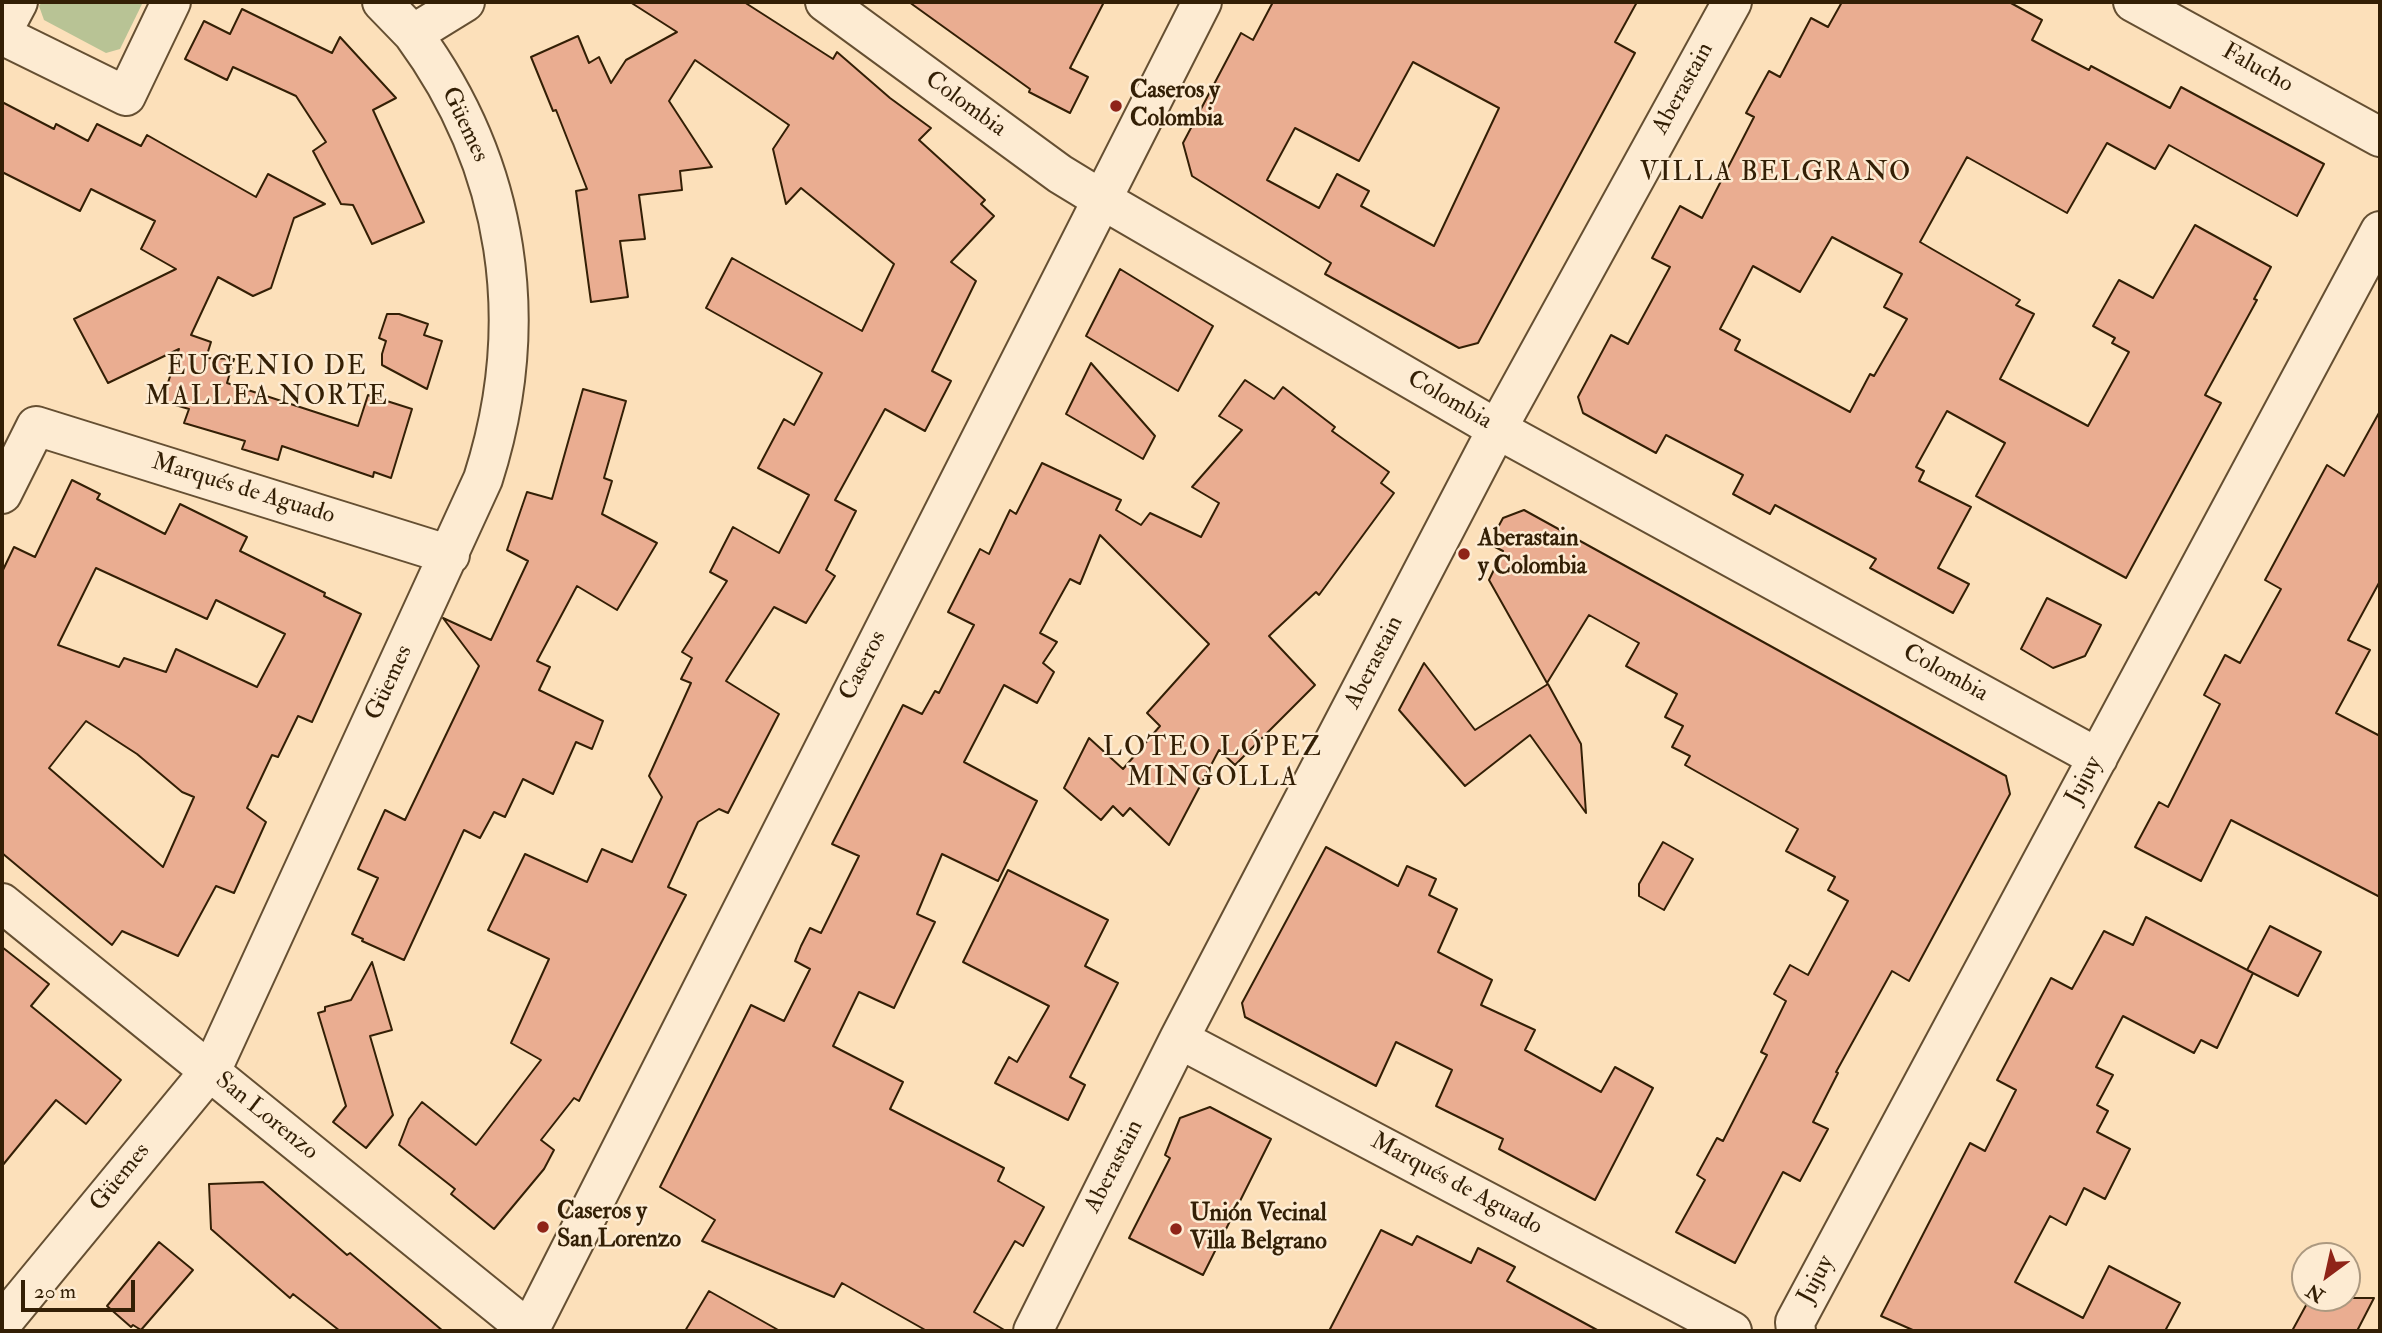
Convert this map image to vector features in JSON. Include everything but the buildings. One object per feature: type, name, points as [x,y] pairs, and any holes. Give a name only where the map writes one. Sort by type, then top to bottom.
[{"type":"street","points":[[18,2],[2,33],[126,96],[171,2]]},
{"type":"street","name":"Güemes","points":[[2,1323],[209,1071],[483,479],[499,420],[509,348],[508,275],[498,220],[480,157],[452,96],[413,34],[382,2]]},
{"type":"street","points":[[413,34],[466,2]]},
{"type":"street","name":"Colombia","points":[[825,2],[1060,174],[1101,199],[1497,429],[2098,758]]},
{"type":"street","name":"Caseros","points":[[529,1331],[1202,2]]},
{"type":"street","name":"Aberastain","points":[[1033,1331],[1180,1039],[1497,429],[1732,2]]},
{"type":"street","name":"Falucho","points":[[2133,2],[2380,137]]},
{"type":"street","name":"Jujuy","points":[[1796,1331],[1795,1322],[2380,231]]},
{"type":"street","name":"Marqués de Aguado","points":[[2,494],[36,426],[450,555]]},
{"type":"street","name":"San Lorenzo","points":[[2,903],[529,1331]]},
{"type":"street","name":"Marqués de Aguado","points":[[1180,1039],[1732,1331]]},
{"type":"green space","points":[[42,2],[143,2],[120,49],[106,53],[44,20],[39,6]]},
{"type":"place","name":"Caseros y Colombia","points":[[1116,106]]},
{"type":"place","name":"Aberastain y Colombia","points":[[1464,554]]},
{"type":"place","name":"Caseros y San Lorenzo","points":[[543,1227]]},
{"type":"place","name":"Unión Vecinal Villa Belgrano","points":[[1176,1229]]},
{"type":"district","name":"VILLA BELGRANO","points":[[1776,174]]},
{"type":"district","name":"EUGENIO DE MALLEA NORTE","points":[[267,383]]},
{"type":"district","name":"LOTEO LÓPEZ MINGOLLA","points":[[1213,764]]}]
